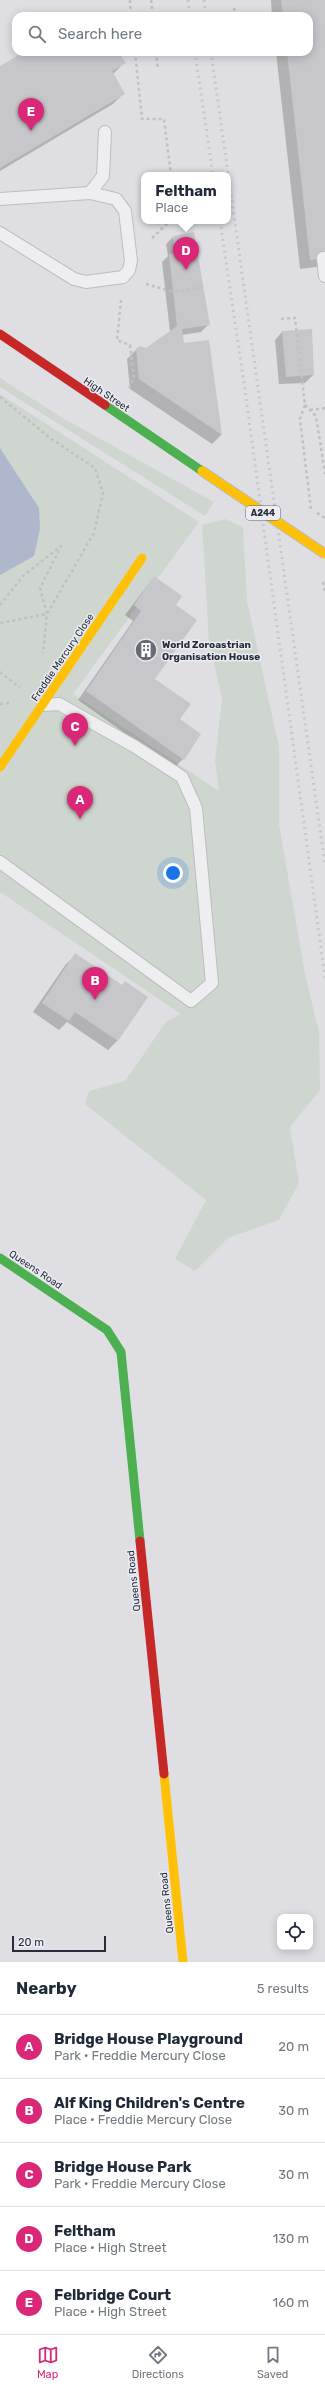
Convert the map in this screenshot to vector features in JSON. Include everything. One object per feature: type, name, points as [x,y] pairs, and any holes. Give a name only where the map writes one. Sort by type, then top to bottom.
[{"type":"street","name":"High Street","points":[[0,334],[325,554]]},
{"type":"street","name":"Freddie Mercury Close","points":[[0,768],[142,558]]},
{"type":"street","name":"Queens Road","points":[[0,1258],[107,1330],[121,1352],[183,1962]]},
{"type":"lane","points":[[90,193],[103,176],[105,132]]},
{"type":"lane","points":[[0,199],[90,193],[116,199],[125,211],[131,262],[129,270],[123,277],[86,282],[74,279],[0,233]]},
{"type":"lane","points":[[323,258],[325,276]]},
{"type":"lane","points":[[0,862],[191,1001],[212,983],[196,808],[182,777],[134,746],[59,704],[43,705]]},
{"type":"path","points":[[130,0],[131,12]]},
{"type":"path","points":[[151,0],[152,12]]},
{"type":"path","points":[[234,8],[235,12]]},
{"type":"path","points":[[135,56],[142,119],[164,119],[171,172]]},
{"type":"path","points":[[156,56],[158,70]]},
{"type":"path","points":[[123,277],[117,340],[130,345],[134,378]]},
{"type":"path","points":[[173,292],[203,287]]},
{"type":"path","points":[[281,319],[295,318],[305,405],[300,419],[312,517]]},
{"type":"path","points":[[0,397],[50,438],[95,468],[103,494],[94,533],[47,614],[0,623]]},
{"type":"path","points":[[305,405],[316,416],[325,474]]},
{"type":"path","points":[[310,410],[325,408]]},
{"type":"path","points":[[0,605],[24,576],[61,546],[40,588],[47,614]]},
{"type":"path","points":[[323,577],[325,593]]},
{"type":"shaded area","points":[[0,378],[61,417],[214,502],[205,516],[0,387]]},
{"type":"shaded area","points":[[0,394],[199,522],[73,694],[219,791],[215,761],[222,698],[209,642],[202,525],[225,519],[243,527],[247,601],[279,747],[279,824],[305,974],[319,1032],[320,1090],[290,1127],[299,1183],[279,1220],[228,1238],[195,1271],[175,1259],[206,1200],[85,1104],[89,1091],[125,1081],[166,1022],[181,1014],[0,892]]},
{"type":"water","points":[[0,448],[39,508],[40,529],[34,556],[0,575]]},
{"type":"building","points":[[281,0],[325,0],[325,258],[310,260],[287,56],[313,56],[313,12],[282,12]]},
{"type":"building","points":[[17,56],[121,56],[126,63],[112,71],[125,94],[0,168],[0,66]]},
{"type":"building","points":[[194,232],[210,325],[182,329],[184,343],[209,340],[222,435],[139,379],[136,349],[140,346],[146,348],[177,326],[169,254],[175,253],[173,236]]},
{"type":"building","points":[[312,329],[314,375],[286,377],[282,331]]},
{"type":"building","name":"World Zoroastrian Organisation House","points":[[154,576],[182,596],[176,605],[197,620],[155,679],[191,704],[180,719],[201,734],[184,760],[86,691],[141,611],[134,605]]},
{"type":"building","points":[[75,953],[122,985],[125,981],[148,997],[118,1041],[75,1012],[69,1021],[42,1003]]},
{"type":"railway","points":[[188,0],[190,12]]},
{"type":"railway","points":[[204,0],[206,12]]},
{"type":"railway","points":[[196,56],[213,172]]},
{"type":"railway","points":[[212,56],[228,172]]},
{"type":"railway","points":[[231,195],[325,865]]},
{"type":"railway","points":[[220,224],[243,376],[325,978]]},
{"type":"traffic: fast","points":[[105,405],[202,471]]},
{"type":"traffic: fast","points":[[0,1258],[107,1330],[121,1352],[140,1541]]},
{"type":"traffic: slow","points":[[202,471],[325,554]]},
{"type":"traffic: slow","points":[[0,767],[142,558]]},
{"type":"traffic: slow","points":[[164,1774],[183,1962]]},
{"type":"traffic: jam","points":[[0,334],[105,405]]},
{"type":"traffic: jam","points":[[140,1541],[164,1774]]},
{"type":"place","name":"Felbridge Court","points":[[31,131]]},
{"type":"place","name":"Feltham","points":[[186,270]]},
{"type":"place","name":"World Zoroastrian Organisation House","points":[[146,650]]},
{"type":"place","name":"Bridge House Park","points":[[75,746]]},
{"type":"place","name":"Bridge House Playground","points":[[80,819]]},
{"type":"place","name":"Alf King Children's Centre","points":[[95,1000]]}]
